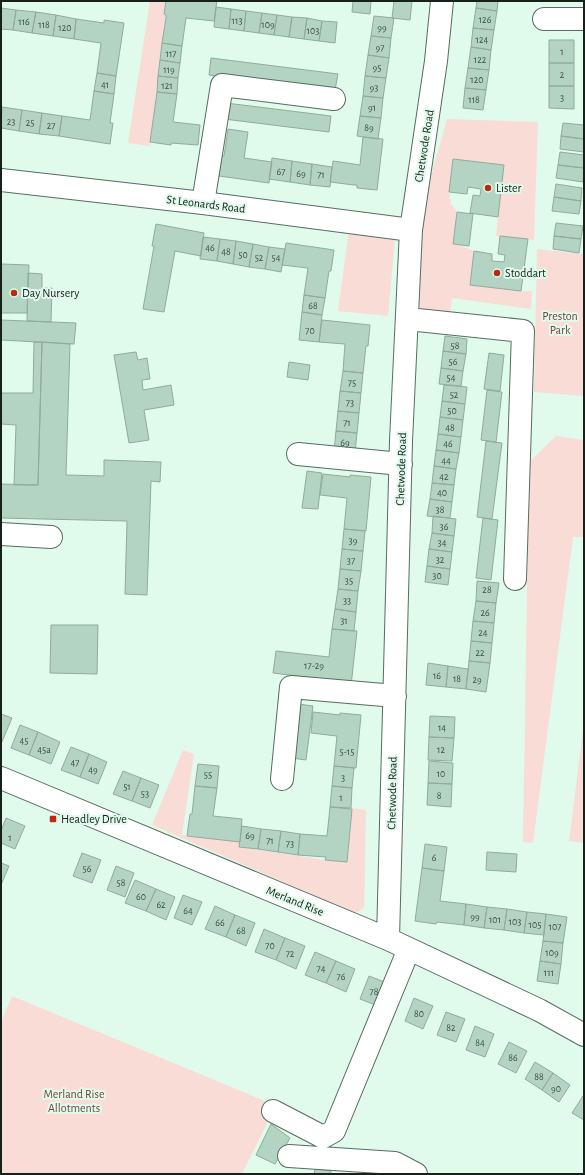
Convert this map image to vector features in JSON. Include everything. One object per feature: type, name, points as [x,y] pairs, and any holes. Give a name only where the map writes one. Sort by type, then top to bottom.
[{"type":"street","name":"Chetwode Road","points":[[388,939],[401,464],[411,230],[436,61],[442,1]]},
{"type":"street","points":[[544,19],[584,19]]},
{"type":"street","points":[[203,203],[222,85],[334,99]]},
{"type":"street","name":"St Leonards Road","points":[[1,180],[203,203],[411,230]]},
{"type":"street","points":[[408,319],[522,332],[515,579]]},
{"type":"street","points":[[298,454],[401,464]]},
{"type":"street","points":[[1,534],[51,537]]},
{"type":"street","points":[[282,779],[291,687],[395,696]]},
{"type":"street","name":"Merland Rise","points":[[1,778],[388,939],[539,1010],[584,1035]]},
{"type":"street","points":[[273,1111],[323,1137],[334,1131],[409,949]]},
{"type":"street","points":[[289,1156],[396,1164],[416,1174]]},
{"type":"green space","points":[[150,1],[166,1],[164,14],[166,15],[150,146],[128,143]]},
{"type":"green space","points":[[447,119],[538,122],[534,240],[496,236],[504,165],[453,159],[449,192],[451,204],[457,212],[453,243],[474,251],[521,291],[532,291],[531,309],[452,298],[449,323],[417,320],[420,245],[424,201]]},
{"type":"green space","points":[[350,222],[396,228],[388,316],[338,311]]},
{"type":"green space","name":"Preston Park","points":[[537,249],[584,254],[584,396],[534,392]]},
{"type":"green space","points":[[556,436],[584,440],[584,537],[573,537],[533,843],[523,842],[529,462]]},
{"type":"green space","points":[[584,721],[584,843],[569,841]]},
{"type":"green space","points":[[183,750],[194,754],[182,835],[240,842],[240,847],[325,860],[347,861],[351,808],[366,810],[364,907],[355,913],[152,825]]},
{"type":"green space","name":"Merland Rise Allotments","points":[[12,996],[272,1104],[273,1111],[242,1174],[1,1174],[1,1022]]},
{"type":"building","points":[[166,1],[217,1],[214,21],[186,18],[182,46],[162,43],[166,18],[166,15],[164,14]]},
{"type":"building","points":[[353,1],[371,1],[370,14],[352,12]]},
{"type":"building","points":[[394,1],[412,1],[410,20],[392,18]]},
{"type":"building","points":[[477,1],[498,1],[497,11],[476,8]]},
{"type":"building","points":[[216,7],[231,9],[229,29],[214,27]]},
{"type":"building","points":[[1,8],[16,10],[13,30],[1,29]]},
{"type":"building","points":[[476,8],[497,11],[494,30],[473,28]]},
{"type":"building","points":[[231,9],[246,11],[244,31],[229,29]]},
{"type":"building","points":[[16,10],[36,12],[32,33],[13,30]]},
{"type":"building","points":[[246,11],[262,13],[259,33],[244,31]]},
{"type":"building","points":[[36,12],[56,15],[53,36],[32,33]]},
{"type":"building","points":[[262,13],[277,15],[274,35],[259,33]]},
{"type":"building","points":[[56,15],[76,19],[74,39],[53,36]]},
{"type":"building","points":[[277,15],[292,17],[289,37],[274,35]]},
{"type":"building","points":[[374,16],[394,18],[391,38],[371,36]]},
{"type":"building","points":[[292,17],[307,18],[304,39],[289,37]]},
{"type":"building","points":[[307,18],[322,21],[319,41],[304,39]]},
{"type":"building","points":[[76,19],[104,23],[104,20],[124,23],[116,76],[97,73],[101,43],[74,39]]},
{"type":"building","points":[[322,21],[337,22],[335,43],[319,41]]},
{"type":"building","points":[[473,28],[494,30],[491,50],[471,47]]},
{"type":"building","points":[[371,36],[391,38],[389,58],[368,55]]},
{"type":"building","points":[[549,40],[574,40],[574,63],[549,63]]},
{"type":"building","points":[[162,43],[182,46],[180,63],[160,60]]},
{"type":"building","points":[[471,47],[491,50],[489,70],[468,68]]},
{"type":"building","points":[[368,55],[389,58],[386,78],[365,76]]},
{"type":"building","points":[[211,58],[338,74],[335,90],[209,75]]},
{"type":"building","points":[[160,60],[180,63],[178,78],[158,76]]},
{"type":"building","points":[[549,63],[574,63],[574,86],[549,86]]},
{"type":"building","points":[[468,68],[489,70],[486,90],[465,88]]},
{"type":"building","points":[[97,73],[116,76],[114,94],[94,91]]},
{"type":"building","points":[[158,76],[178,78],[177,94],[157,92]]},
{"type":"building","points":[[365,76],[386,78],[383,98],[363,96]]},
{"type":"building","points":[[549,86],[574,86],[574,109],[549,108]]},
{"type":"building","points":[[465,88],[486,90],[483,110],[463,108]]},
{"type":"building","points":[[94,91],[114,94],[110,123],[113,123],[110,144],[59,136],[62,116],[90,120]]},
{"type":"building","points":[[157,92],[177,94],[173,122],[200,125],[198,145],[171,143],[171,145],[150,142]]},
{"type":"building","points":[[363,96],[383,98],[381,118],[360,116]]},
{"type":"building","points":[[226,103],[331,116],[329,132],[224,119]]},
{"type":"building","points":[[2,107],[22,110],[19,131],[1,128]]},
{"type":"building","points":[[22,110],[42,113],[39,134],[19,131]]},
{"type":"building","points":[[42,113],[62,116],[59,136],[39,134]]},
{"type":"building","points":[[360,116],[381,118],[378,139],[357,136]]},
{"type":"building","points":[[563,123],[584,125],[584,139],[561,136]]},
{"type":"building","points":[[228,129],[248,132],[244,158],[272,162],[269,183],[219,176]]},
{"type":"building","points":[[561,136],[584,139],[584,152],[560,149]]},
{"type":"building","points":[[363,137],[383,139],[377,190],[357,188],[357,185],[330,182],[333,161],[360,165]]},
{"type":"building","points":[[560,152],[584,155],[584,168],[558,165]]},
{"type":"building","points":[[272,158],[292,161],[290,182],[269,179]]},
{"type":"building","name":"Lister","points":[[453,159],[504,165],[498,217],[470,213],[473,195],[480,196],[481,189],[468,187],[467,194],[449,192]]},
{"type":"building","points":[[292,161],[312,164],[310,185],[290,182]]},
{"type":"building","points":[[312,164],[332,167],[330,187],[310,185]]},
{"type":"building","points":[[558,165],[584,168],[583,182],[556,178]]},
{"type":"building","points":[[556,184],[582,188],[581,201],[554,197]]},
{"type":"building","points":[[554,197],[581,201],[579,214],[552,211]]},
{"type":"building","points":[[457,212],[473,214],[469,246],[453,244]]},
{"type":"building","points":[[556,223],[583,226],[581,239],[554,236]]},
{"type":"building","points":[[156,224],[204,233],[201,256],[175,251],[164,312],[143,309],[154,246],[152,246]]},
{"type":"building","name":"Stoddart","points":[[500,236],[528,239],[521,291],[470,285],[474,251],[492,254],[492,261],[504,262],[505,255],[498,254]]},
{"type":"building","points":[[554,236],[581,239],[579,253],[553,249]]},
{"type":"building","points":[[203,237],[220,239],[217,261],[200,259]]},
{"type":"building","points":[[220,239],[236,241],[233,264],[217,261]]},
{"type":"building","points":[[236,241],[253,244],[249,267],[233,264]]},
{"type":"building","points":[[286,243],[334,250],[325,298],[304,295],[308,268],[282,265]]},
{"type":"building","points":[[253,244],[269,247],[265,269],[249,267]]},
{"type":"building","points":[[269,247],[285,249],[281,272],[265,269]]},
{"type":"building","name":"Day Nursery","points":[[1,264],[29,265],[27,313],[1,313]]},
{"type":"building","points":[[28,273],[42,274],[42,288],[52,288],[51,322],[27,321]]},
{"type":"building","points":[[304,295],[325,298],[322,315],[302,312]]},
{"type":"building","points":[[302,312],[322,315],[319,342],[299,340]]},
{"type":"building","points":[[1,320],[76,323],[74,344],[1,340]]},
{"type":"building","points":[[322,320],[370,325],[363,373],[343,371],[345,344],[319,342]]},
{"type":"building","points":[[445,336],[467,339],[466,354],[443,351]]},
{"type":"building","points":[[34,342],[42,342],[38,485],[14,485],[16,425],[1,424],[1,393],[33,393]]},
{"type":"building","points":[[42,342],[70,344],[66,475],[104,476],[104,460],[161,462],[160,482],[151,481],[147,595],[125,594],[127,521],[1,518],[1,484],[38,485]]},
{"type":"building","points":[[443,351],[466,354],[463,371],[441,368]]},
{"type":"building","points":[[136,352],[138,360],[147,358],[150,379],[142,380],[143,390],[171,385],[174,405],[144,410],[149,440],[129,443],[114,355]]},
{"type":"building","points":[[489,353],[504,355],[500,391],[484,389]]},
{"type":"building","points":[[289,362],[310,365],[308,380],[287,377]]},
{"type":"building","points":[[441,368],[463,371],[461,386],[439,384]]},
{"type":"building","points":[[343,371],[363,373],[361,393],[340,391]]},
{"type":"building","points":[[444,385],[467,387],[465,404],[442,401]]},
{"type":"building","points":[[487,390],[502,392],[496,442],[481,440]]},
{"type":"building","points":[[340,391],[361,393],[359,413],[338,411]]},
{"type":"building","points":[[442,401],[465,404],[463,420],[440,417]]},
{"type":"building","points":[[338,411],[359,413],[357,433],[336,431]]},
{"type":"building","points":[[440,417],[463,420],[461,437],[438,434]]},
{"type":"building","points":[[336,431],[357,433],[355,453],[334,451]]},
{"type":"building","points":[[438,434],[461,437],[459,453],[436,450]]},
{"type":"building","points":[[486,441],[502,443],[492,519],[477,517]]},
{"type":"building","points":[[436,450],[459,453],[456,469],[434,466]]},
{"type":"building","points":[[434,466],[456,469],[454,485],[432,483]]},
{"type":"building","points":[[307,471],[322,473],[318,509],[302,508]]},
{"type":"building","points":[[323,474],[350,477],[350,475],[371,477],[366,531],[344,529],[347,498],[320,495]]},
{"type":"building","points":[[432,483],[454,485],[452,502],[430,499]]},
{"type":"building","points":[[430,499],[452,502],[450,518],[427,516]]},
{"type":"building","points":[[433,516],[456,519],[454,536],[432,533]]},
{"type":"building","points":[[483,518],[498,520],[491,580],[476,578]]},
{"type":"building","points":[[344,529],[365,531],[363,551],[342,549]]},
{"type":"building","points":[[432,533],[454,536],[452,552],[429,549]]},
{"type":"building","points":[[342,549],[363,551],[361,571],[340,569]]},
{"type":"building","points":[[429,549],[452,552],[450,569],[427,566]]},
{"type":"building","points":[[427,566],[450,569],[448,585],[425,582]]},
{"type":"building","points":[[340,569],[361,571],[358,591],[338,589]]},
{"type":"building","points":[[477,581],[499,583],[496,603],[476,601]]},
{"type":"building","points":[[338,589],[358,591],[356,612],[335,609]]},
{"type":"building","points":[[476,601],[496,603],[494,623],[473,621]]},
{"type":"building","points":[[335,609],[356,612],[354,631],[332,629]]},
{"type":"building","points":[[473,621],[494,623],[492,643],[471,641]]},
{"type":"building","points":[[51,625],[98,625],[97,674],[50,673]]},
{"type":"building","points":[[332,629],[357,631],[351,686],[330,680],[273,673],[276,651],[329,657]]},
{"type":"building","points":[[471,641],[492,643],[490,663],[469,661]]},
{"type":"building","points":[[469,661],[490,663],[486,692],[466,689]]},
{"type":"building","points":[[428,663],[448,666],[446,687],[426,685]]},
{"type":"building","points":[[448,666],[468,669],[466,689],[446,687]]},
{"type":"building","points":[[298,704],[313,706],[306,760],[291,758]]},
{"type":"building","points":[[313,712],[340,715],[340,713],[361,715],[356,768],[334,766],[337,736],[311,733]]},
{"type":"building","points":[[1,714],[12,718],[1,744]]},
{"type":"building","points":[[430,716],[455,717],[454,738],[429,737]]},
{"type":"building","points":[[20,725],[38,732],[29,755],[11,748]]},
{"type":"building","points":[[38,732],[60,742],[51,764],[29,755]]},
{"type":"building","points":[[429,737],[454,738],[452,761],[428,760]]},
{"type":"building","points":[[71,747],[89,754],[80,777],[61,770]]},
{"type":"building","points":[[89,754],[107,762],[98,784],[80,777]]},
{"type":"building","points":[[429,761],[453,763],[452,784],[428,783]]},
{"type":"building","points":[[198,764],[219,766],[217,788],[195,786]]},
{"type":"building","points":[[334,766],[354,768],[352,788],[332,786]]},
{"type":"building","points":[[123,771],[141,778],[132,801],[113,794]]},
{"type":"building","points":[[141,778],[159,785],[150,808],[132,801]]},
{"type":"building","points":[[428,783],[452,784],[451,807],[427,805]]},
{"type":"building","points":[[195,786],[217,788],[213,816],[242,819],[240,842],[187,836],[190,814],[192,814]]},
{"type":"building","points":[[332,786],[352,788],[351,808],[330,807]]},
{"type":"building","points":[[330,807],[352,809],[347,862],[325,860],[326,857],[298,855],[300,834],[327,836]]},
{"type":"building","points":[[6,818],[25,826],[15,849],[1,843],[1,831]]},
{"type":"building","points":[[242,826],[261,829],[258,849],[239,847]]},
{"type":"building","points":[[261,829],[281,831],[278,852],[258,849]]},
{"type":"building","points":[[281,831],[300,834],[298,855],[278,852]]},
{"type":"building","points":[[425,844],[447,847],[444,871],[422,868]]},
{"type":"building","points":[[487,852],[517,854],[516,872],[486,870]]},
{"type":"building","points":[[82,853],[101,860],[92,883],[73,876]]},
{"type":"building","points":[[1,863],[9,866],[1,885]]},
{"type":"building","points":[[116,866],[134,873],[125,897],[107,890]]},
{"type":"building","points":[[422,868],[444,871],[440,901],[466,904],[464,925],[437,922],[436,924],[415,921]]},
{"type":"building","points":[[135,880],[156,889],[146,911],[125,903]]},
{"type":"building","points":[[156,889],[175,897],[166,920],[146,911]]},
{"type":"building","points":[[183,895],[202,902],[192,925],[174,918]]},
{"type":"building","points":[[466,904],[487,907],[484,928],[464,925]]},
{"type":"building","points":[[215,906],[235,915],[226,937],[205,929]]},
{"type":"building","points":[[487,907],[507,909],[504,930],[484,928]]},
{"type":"building","points":[[507,909],[527,912],[524,933],[504,930]]},
{"type":"building","points":[[527,912],[546,914],[544,935],[524,933]]},
{"type":"building","points":[[546,914],[567,917],[563,943],[543,941]]},
{"type":"building","points":[[235,915],[255,923],[246,946],[226,937]]},
{"type":"building","points":[[264,929],[285,938],[276,960],[255,952]]},
{"type":"building","points":[[285,938],[305,946],[296,969],[276,960]]},
{"type":"building","points":[[543,941],[563,943],[561,964],[540,961]]},
{"type":"building","points":[[315,952],[336,961],[326,983],[305,975]]},
{"type":"building","points":[[336,961],[355,969],[346,992],[326,983]]},
{"type":"building","points":[[540,961],[561,964],[558,984],[537,981]]},
{"type":"building","points":[[369,976],[387,983],[378,1006],[360,999]]},
{"type":"building","points":[[414,998],[433,1006],[423,1029],[405,1021]]},
{"type":"building","points":[[446,1012],[465,1019],[456,1042],[437,1035]]},
{"type":"building","points":[[475,1026],[494,1034],[485,1057],[466,1050]]},
{"type":"building","points":[[509,1042],[527,1051],[516,1073],[498,1064]]},
{"type":"building","points":[[535,1062],[553,1073],[542,1090],[525,1079]]},
{"type":"building","points":[[553,1073],[570,1085],[559,1102],[542,1090]]},
{"type":"building","points":[[584,1096],[584,1120],[572,1113]]},
{"type":"building","points":[[271,1124],[290,1138],[275,1164],[256,1155]]},
{"type":"building","points":[[315,1169],[331,1171],[331,1174],[314,1174]]},
{"type":"place","name":"Lister","points":[[488,188]]},
{"type":"place","name":"Stoddart","points":[[497,273]]},
{"type":"place","name":"Day Nursery","points":[[14,293]]},
{"type":"place","name":"Headley Drive","points":[[53,819]]}]
